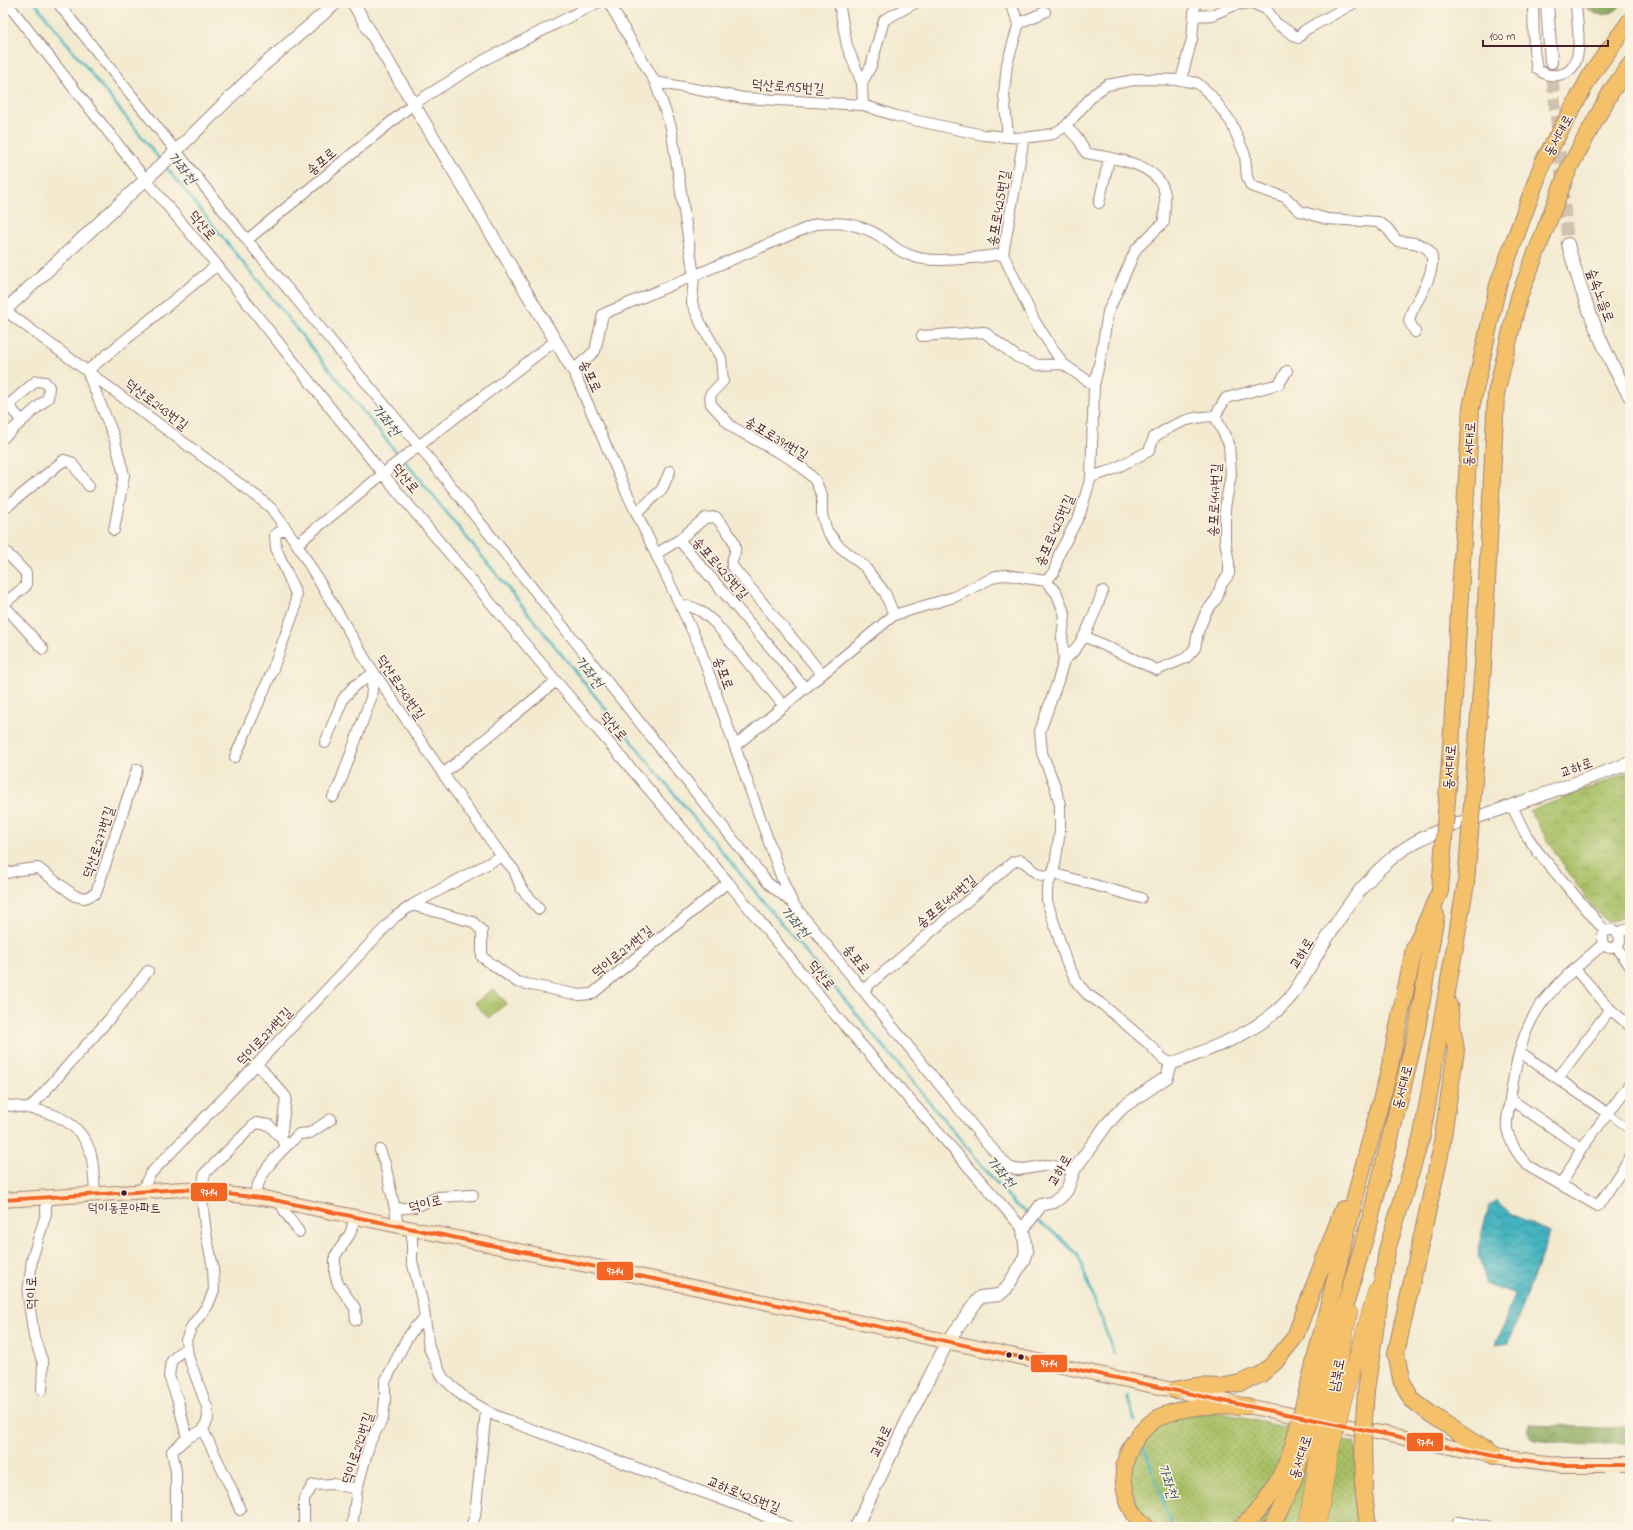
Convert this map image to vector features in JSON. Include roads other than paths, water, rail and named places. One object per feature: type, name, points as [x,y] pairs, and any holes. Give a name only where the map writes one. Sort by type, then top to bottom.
[{"type":"highway","name":"동서대로","points":[[1272,1527],[1292,1484],[1311,1450],[1417,1029],[1440,892],[1451,747],[1471,408],[1498,285],[1543,162],[1592,73],[1630,21]]},
{"type":"highway","name":"동서대로","points":[[1368,1527],[1364,1493],[1363,1434],[1366,1391],[1387,1250],[1422,1135],[1466,883],[1483,666],[1496,394],[1519,297],[1569,168],[1612,90],[1630,65]]},
{"type":"highway","points":[[1174,1390],[1195,1386],[1220,1387],[1240,1383],[1260,1375],[1274,1364],[1294,1337],[1370,1138],[1388,1075],[1414,950],[1440,892]]},
{"type":"highway","points":[[1447,990],[1456,1050],[1440,1155],[1396,1353],[1401,1380],[1411,1399],[1432,1415],[1494,1456]]},
{"type":"highway","points":[[1326,1392],[1370,1138]]},
{"type":"highway","points":[[1146,1527],[1133,1512],[1126,1496],[1123,1478],[1124,1462],[1131,1445],[1142,1431],[1156,1419],[1177,1411],[1204,1405],[1247,1406]]},
{"type":"highway","points":[[1241,1527],[1262,1506],[1284,1470],[1311,1450]]},
{"type":"main road","name":"덕이로","points":[[3,1200],[183,1189],[254,1197],[948,1341],[1247,1406],[1494,1456],[1562,1465],[1630,1465]]},
{"type":"main road","name":"남북로","points":[[1306,1527],[1311,1450],[1326,1392],[1387,1250]]},
{"type":"main road","name":"남북로","points":[[1311,1450],[1318,1527]]},
{"type":"street","name":"덕산로","points":[[7,3],[217,265],[386,470],[556,681],[728,882],[837,1017],[1030,1219]]},
{"type":"street","name":"덕산로","points":[[58,3],[173,153],[247,240],[417,447],[768,883],[793,904]]},
{"type":"street","points":[[4,311],[148,177],[259,69],[336,3]]},
{"type":"street","name":"송포로","points":[[353,3],[573,370],[637,513],[698,643],[782,879],[793,904],[986,1142],[1010,1167],[1018,1170],[1048,1165],[1074,1170]]},
{"type":"street","points":[[413,104],[486,59],[597,3]]},
{"type":"street","points":[[609,3],[655,82]]},
{"type":"street","points":[[839,3],[847,46],[862,83],[863,105]]},
{"type":"street","points":[[862,83],[871,66],[884,20],[915,3]]},
{"type":"street","points":[[1008,137],[1004,94],[1007,64],[1019,23],[1010,3]]},
{"type":"street","points":[[1181,80],[1192,39],[1195,3]]},
{"type":"street","points":[[1195,16],[1212,15],[1235,5],[1251,3],[1266,9],[1276,23],[1298,38],[1305,30],[1354,3]]},
{"type":"street","points":[[1533,3],[1534,51],[1537,69],[1544,74],[1553,75],[1565,72],[1572,67],[1577,56],[1579,42],[1576,3]]},
{"type":"street","points":[[1547,3],[1551,62]]},
{"type":"street","points":[[1019,23],[1045,12]]},
{"type":"street","name":"덕산로195번길","points":[[655,82],[744,98],[863,105],[911,120],[983,135],[1024,138],[1053,134],[1066,126],[1094,94],[1107,85],[1140,79],[1181,80],[1196,83],[1210,94],[1231,122],[1245,155],[1247,176],[1251,186],[1284,197],[1300,211],[1327,219],[1378,222],[1387,228],[1397,241],[1414,242],[1426,247],[1432,256],[1431,270],[1424,291],[1412,311],[1409,321],[1415,332]]},
{"type":"street","name":"송포로391번길","points":[[655,82],[672,127],[694,276],[692,303],[701,324],[711,338],[721,358],[723,381],[710,395],[711,404],[732,428],[789,458],[816,480],[822,496],[822,515],[827,531],[839,546],[864,566],[885,593],[894,615]]},
{"type":"street","name":"송포로","points":[[247,240],[413,104]]},
{"type":"street","name":"송포로425번길","points":[[735,746],[894,615],[954,597],[996,576],[1007,575],[1046,581],[1054,572],[1059,554],[1080,514],[1091,477],[1094,385],[1101,356],[1108,312],[1136,249],[1164,222],[1164,192],[1157,177],[1140,166],[1086,153],[1079,140],[1066,126]]},
{"type":"street","name":"송포로425번길","points":[[1024,138],[1003,254],[1034,320],[1063,364],[1094,385]]},
{"type":"street","points":[[1099,203],[1109,159]]},
{"type":"street","points":[[573,370],[595,350],[603,314],[816,224],[839,222],[857,225],[878,236],[897,250],[916,258],[942,260],[976,258],[1003,254]]},
{"type":"street","name":"숲속노을로","points":[[1568,244],[1594,322],[1618,377],[1630,397]]},
{"type":"street","points":[[114,530],[124,475],[114,437],[87,371],[217,265]]},
{"type":"street","name":"덕산로243번길","points":[[4,311],[271,508],[297,544],[374,673],[443,774],[502,856],[514,870],[522,888],[540,909]]},
{"type":"street","points":[[922,336],[984,332],[1017,357],[1038,365],[1063,364]]},
{"type":"street","points":[[297,544],[386,470],[555,341]]},
{"type":"street","points":[[1091,477],[1112,470],[1148,451],[1154,437],[1176,423],[1198,416],[1215,416],[1226,398],[1279,384],[1287,371]]},
{"type":"street","points":[[3,438],[48,398],[49,387],[44,382],[36,381],[6,408],[22,421]]},
{"type":"street","name":"송포로447번길","points":[[1084,636],[1157,670],[1186,658],[1195,648],[1198,632],[1206,612],[1217,598],[1221,585],[1229,574],[1229,563],[1225,540],[1225,508],[1231,474],[1229,444],[1215,416]]},
{"type":"street","points":[[3,510],[64,460],[71,462],[89,486]]},
{"type":"street","points":[[637,513],[662,489],[670,471]]},
{"type":"street","name":"송포로425번길","points":[[805,688],[679,540],[705,518],[716,517],[734,542],[735,552],[731,559],[732,566],[822,674]]},
{"type":"street","points":[[235,758],[271,674],[295,609],[296,594],[276,548],[275,535],[285,528]]},
{"type":"street","points":[[656,554],[679,540]]},
{"type":"street","points":[[3,549],[26,573],[26,586],[3,604],[43,649]]},
{"type":"street","points":[[1046,581],[1057,594],[1065,616],[1062,637],[1064,660],[1040,731],[1042,753],[1055,786],[1060,805],[1060,830],[1047,901],[1066,962],[1078,984],[1150,1045],[1162,1058],[1171,1064]]},
{"type":"street","points":[[1064,660],[1070,656],[1084,636],[1103,591]]},
{"type":"street","points":[[680,605],[692,606],[702,610],[715,622],[784,706]]},
{"type":"street","points":[[325,743],[343,699],[354,686],[374,673]]},
{"type":"street","points":[[333,797],[338,789],[371,698],[374,673]]},
{"type":"street","points":[[443,774],[556,681]]},
{"type":"street","name":"교하로","points":[[856,1527],[907,1421],[948,1341],[980,1297],[999,1295],[1006,1289],[1026,1252],[1030,1219],[1041,1205],[1054,1202],[1067,1190],[1074,1170],[1107,1124],[1123,1107],[1167,1077],[1171,1064],[1229,1041],[1253,1029],[1287,1001],[1300,984],[1347,907],[1363,885],[1397,854],[1437,830],[1512,806],[1630,763]]},
{"type":"street","name":"덕산로277번길","points":[[3,874],[38,868],[75,896],[85,898],[96,893],[137,769]]},
{"type":"street","points":[[1512,806],[1525,833],[1538,852],[1605,931]]},
{"type":"street","name":"덕이로271번길","points":[[142,1191],[150,1174],[257,1064],[396,917],[412,905],[502,856]]},
{"type":"street","name":"송포로447번길","points":[[863,990],[1013,862],[1021,860],[1037,873],[1046,877],[1055,874],[1141,898]]},
{"type":"street","name":"덕이로271번길","points":[[412,905],[474,922],[482,931],[482,957],[517,982],[579,995],[592,994],[728,882]]},
{"type":"street","points":[[1617,933],[1630,928]]},
{"type":"street","points":[[1611,930],[1617,933],[1620,940],[1616,946],[1608,948],[1603,944],[1601,939],[1605,931],[1611,930]]},
{"type":"street","points":[[1603,944],[1575,969],[1539,1006],[1530,1023],[1520,1052],[1507,1114],[1507,1129],[1512,1144],[1519,1156],[1528,1166],[1598,1206],[1630,1158]]},
{"type":"street","points":[[1616,946],[1630,966]]},
{"type":"street","points":[[1575,969],[1610,1009],[1630,1026]]},
{"type":"street","points":[[31,1108],[111,1017],[148,971]]},
{"type":"street","points":[[1558,1078],[1610,1009]]},
{"type":"street","points":[[1520,1052],[1630,1130]]},
{"type":"street","points":[[257,1064],[286,1097],[284,1142]]},
{"type":"street","points":[[1561,1185],[1582,1148],[1630,1084]]},
{"type":"street","points":[[1510,1099],[1582,1148]]},
{"type":"street","points":[[3,1105],[31,1108],[51,1113],[69,1122],[80,1133],[90,1151],[95,1194]]},
{"type":"street","points":[[254,1197],[258,1183],[284,1142],[299,1134],[310,1133],[331,1119]]},
{"type":"street","points":[[176,1527],[176,1471],[172,1451],[188,1438],[203,1430],[208,1419],[208,1407],[188,1356],[186,1340],[192,1326],[208,1305],[214,1290],[213,1267],[206,1234],[201,1191],[206,1173],[256,1123],[269,1125],[284,1142]]},
{"type":"street","points":[[380,1150],[385,1164],[395,1209]]},
{"type":"street","name":"덕이로","points":[[398,1227],[395,1209],[415,1207],[438,1197],[474,1195]]},
{"type":"street","name":"덕이로","points":[[42,1390],[43,1363],[34,1336],[28,1295],[32,1259],[46,1214],[46,1197]]},
{"type":"street","points":[[280,1202],[299,1232]]},
{"type":"street","points":[[355,1218],[350,1234],[335,1256],[335,1274],[338,1284],[355,1308],[356,1320]]},
{"type":"street","points":[[412,1230],[412,1261],[425,1318],[429,1348],[443,1378],[465,1398],[486,1411],[475,1516],[471,1527]]},
{"type":"street","name":"덕이로292번길","points":[[352,1527],[357,1489],[370,1442],[383,1418],[385,1382],[406,1340],[415,1327],[425,1318]]},
{"type":"street","points":[[187,1348],[171,1362],[169,1376],[178,1401],[188,1438]]},
{"type":"street","name":"교하로425번길","points":[[486,1411],[751,1510],[789,1527]]},
{"type":"street","points":[[203,1430],[240,1510]]},
{"type":"street","points":[[304,1527],[304,1499],[313,1486],[332,1484],[357,1489]]},
{"type":"street","points":[[1458,1527],[1458,1522],[1486,1527]]},
{"type":"water","points":[[1496,1200],[1514,1215],[1550,1233],[1509,1343],[1496,1345],[1515,1294],[1485,1283],[1478,1249],[1488,1207]]},
{"type":"waterway","name":"가좌천","points":[[35,3],[161,161]]},
{"type":"waterway","name":"가좌천","points":[[166,167],[400,457]]},
{"type":"waterway","name":"가좌천","points":[[404,460],[685,807],[1014,1204],[1030,1215]]},
{"type":"waterway","name":"가좌천","points":[[1035,1219],[1054,1232],[1078,1255],[1114,1354]]},
{"type":"waterway","name":"가좌천","points":[[1127,1396],[1135,1421]]},
{"type":"waterway","name":"가좌천","points":[[1143,1443],[1172,1527]]},
{"type":"tunnel","points":[[1551,62],[1568,244]]},
{"type":"place","name":"덕이동문아파트","points":[[124,1193]]}]
